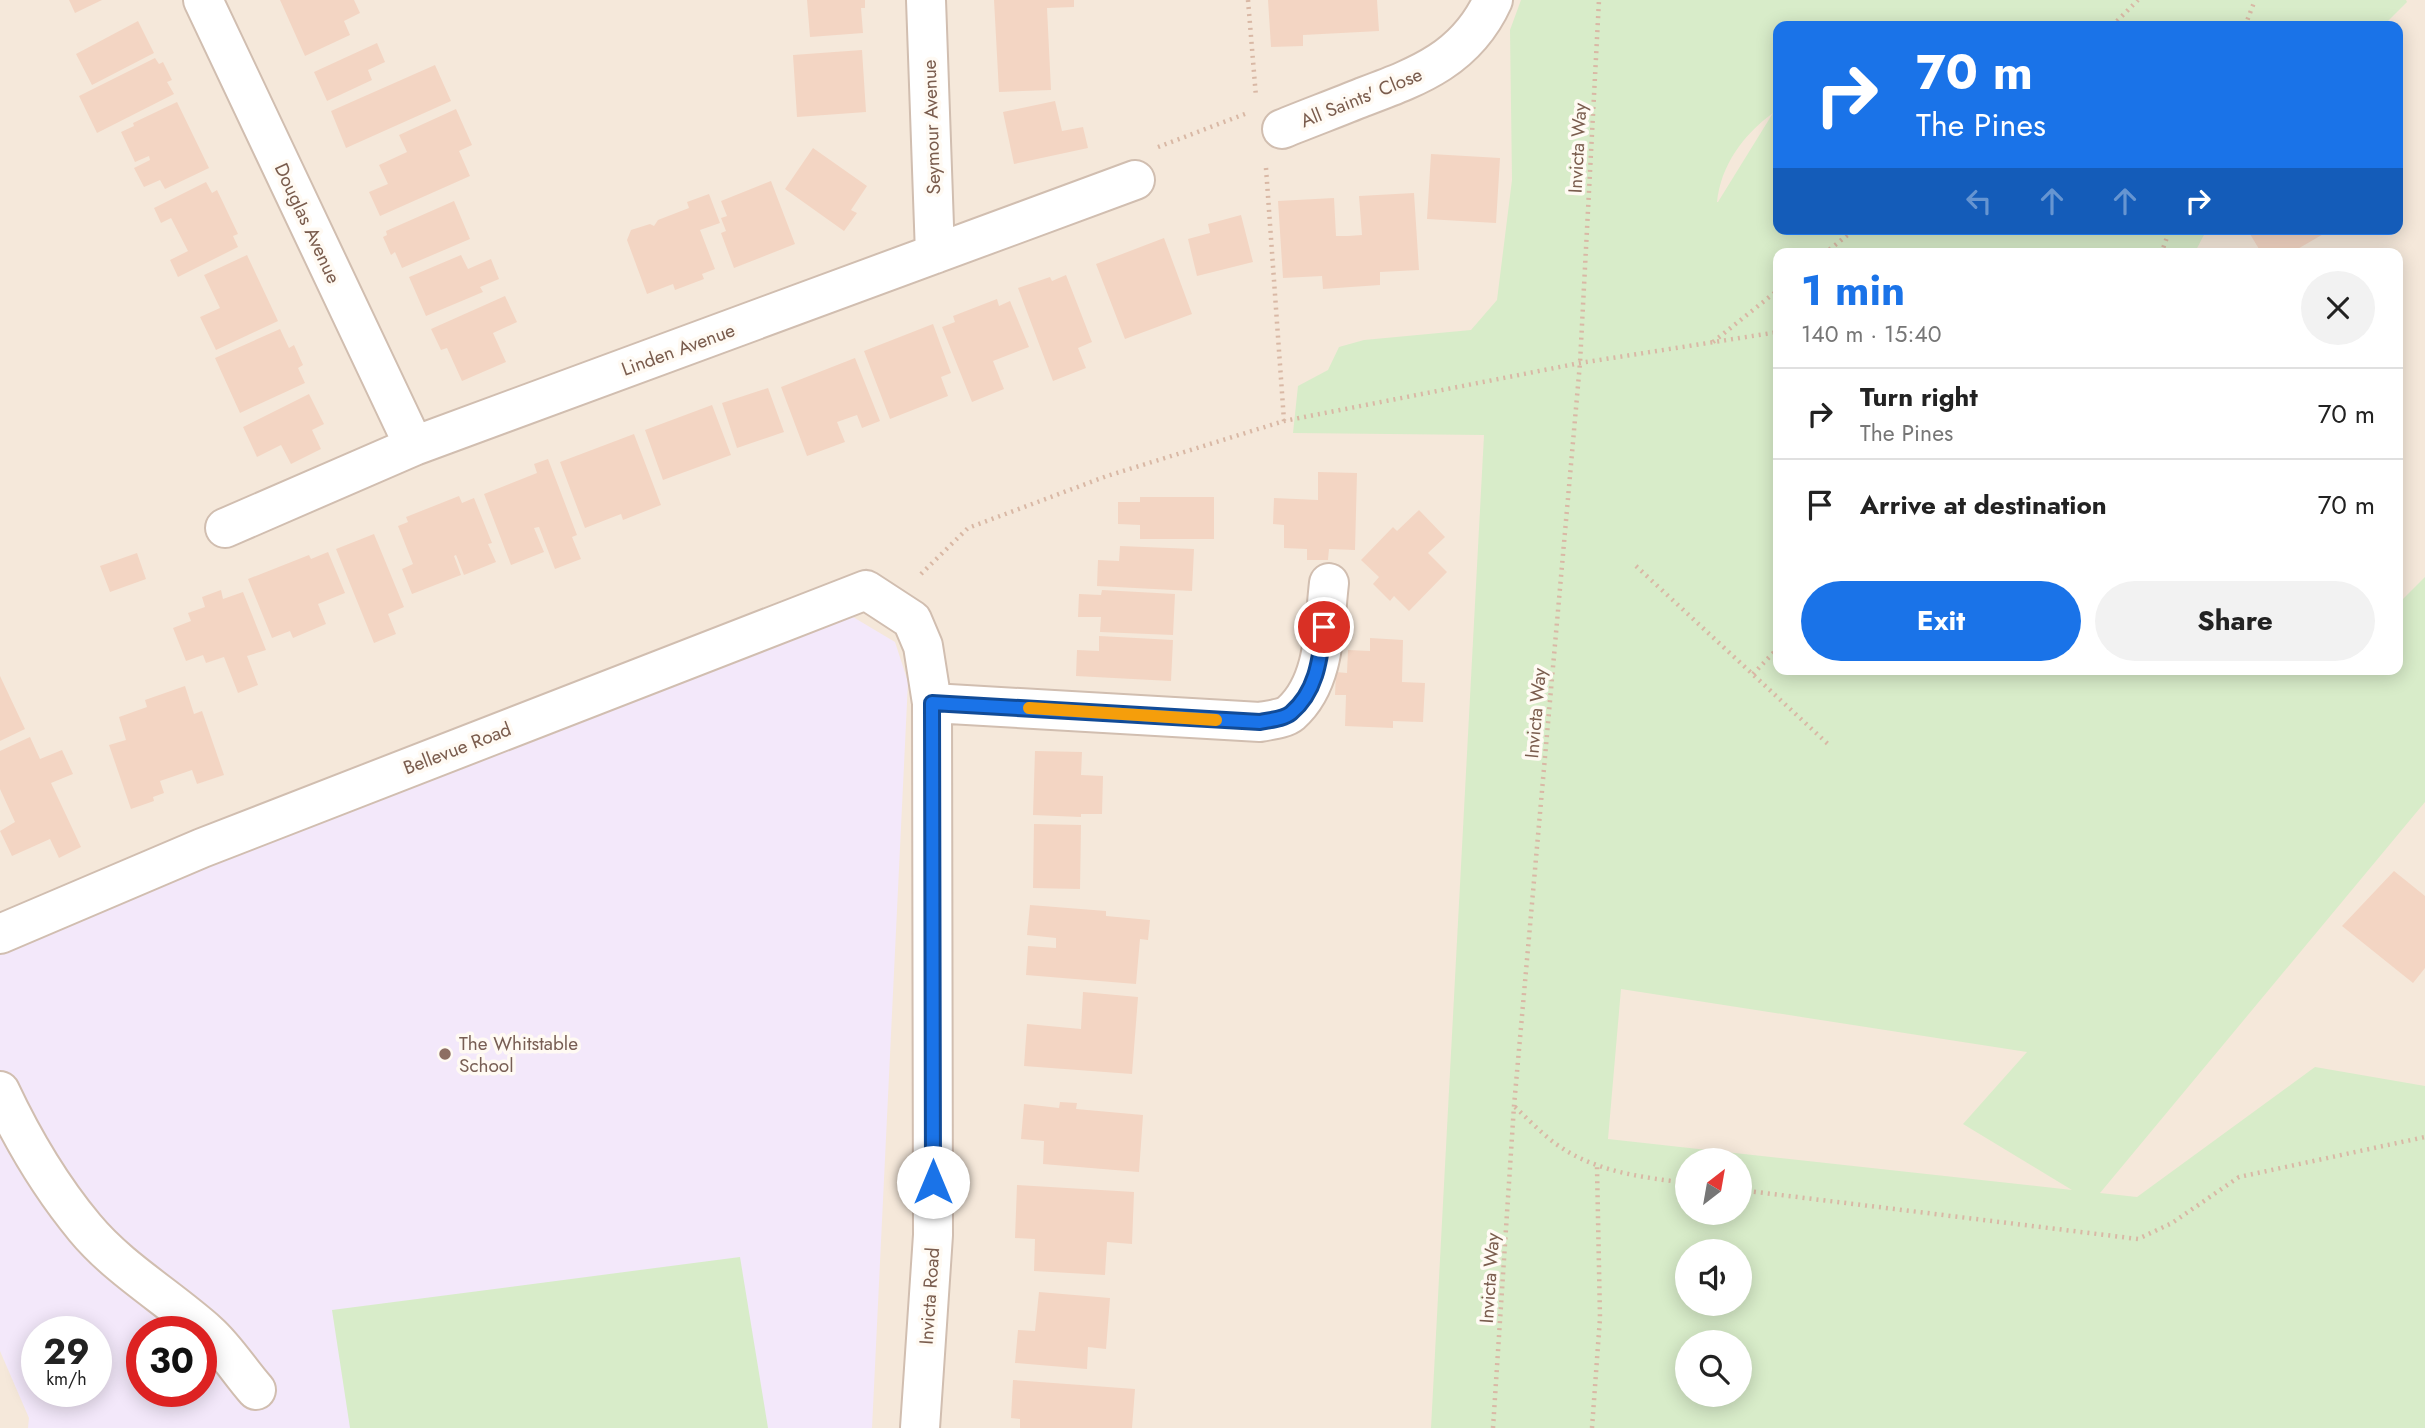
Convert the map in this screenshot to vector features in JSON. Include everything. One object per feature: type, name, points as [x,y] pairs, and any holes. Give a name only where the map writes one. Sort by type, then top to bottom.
[{"type":"street","name":"Douglas Avenue","points":[[203,0],[414,446]]},
{"type":"street","name":"Seymour Avenue","points":[[926,0],[935,254]]},
{"type":"street","name":"All Saints' Close","points":[[1282,129],[1422,75],[1472,36],[1493,0]]},
{"type":"street","name":"Linden Avenue","points":[[225,528],[414,446],[1135,180]]},
{"type":"street","points":[[932,703],[1260,722],[1290,714],[1308,691],[1318,671],[1329,583]]},
{"type":"street","name":"Invicta Road","points":[[866,590],[912,620],[923,646],[932,703],[933,1236],[920,1428]]},
{"type":"street","name":"Bellevue Road","points":[[0,934],[202,848],[866,590]]},
{"type":"street","points":[[0,1091],[41,1168],[86,1229],[132,1272],[211,1335],[256,1390]]},
{"type":"path","points":[[1135,180],[1130,158],[1257,109],[1248,0]]},
{"type":"path","name":"Invicta Way","points":[[1493,1428],[1514,1106],[1580,363],[1599,0]]},
{"type":"path","points":[[2117,21],[2138,0]]},
{"type":"path","points":[[2247,21],[2255,0]]},
{"type":"path","points":[[1266,165],[1284,421]]},
{"type":"path","points":[[1831,248],[1848,235]]},
{"type":"path","points":[[1712,343],[1773,294]]},
{"type":"path","points":[[866,590],[924,573],[968,528],[1107,476],[1284,421],[1580,363],[1773,333]]},
{"type":"path","points":[[1636,566],[1829,745]]},
{"type":"path","points":[[1753,674],[1773,653]]},
{"type":"path","points":[[1514,1106],[1556,1143],[1597,1167],[1639,1177],[1675,1182]]},
{"type":"path","points":[[1752,1191],[2138,1239],[2172,1223],[2239,1177],[2425,1137]]},
{"type":"path","points":[[1592,1428],[1600,1318],[1597,1167]]},
{"type":"shaded area","points":[[0,0],[2425,0],[2425,1428],[0,1428]]},
{"type":"shaded area","name":"The Whitstable School","points":[[853,617],[895,642],[908,682],[872,1428],[28,1428],[29,1418],[24,1407],[112,1407],[112,1316],[21,1316],[21,1400],[0,1351],[0,951],[442,766],[822,619]]},
{"type":"green space","points":[[1521,0],[2406,0],[2388,21],[1773,21],[1773,113],[1773,235],[2204,235],[2197,248],[1773,248],[1773,675],[2403,675],[2403,599],[2425,577],[2425,802],[2100,1193],[2137,1197],[2315,1067],[2425,1086],[2425,1428],[1431,1428],[1484,435],[1293,433],[1298,386],[1328,370],[1339,347],[1364,340],[1471,330],[1497,300],[1512,180],[1510,30]],"holes":[[[1773,113],[1718,202],[1723,176],[1735,152],[1752,131]],[[1621,989],[2027,1052],[1963,1124],[2072,1190],[1752,1155],[1752,1225],[1675,1225],[1675,1148],[1690,1148],[1608,1139]]]},
{"type":"green space","points":[[740,1257],[768,1428],[350,1428],[332,1310]]},
{"type":"building","points":[[69,0],[102,0],[75,13]]},
{"type":"building","points":[[280,0],[354,0],[360,13],[344,21],[350,35],[305,56]]},
{"type":"building","points":[[807,0],[865,0],[865,8],[861,8],[863,33],[810,37]]},
{"type":"building","points":[[994,0],[1074,0],[1074,7],[1047,8],[1051,90],[999,92]]},
{"type":"building","points":[[1268,0],[1377,0],[1379,31],[1303,35],[1303,46],[1271,47]]},
{"type":"building","points":[[138,21],[154,53],[92,85],[76,54]]},
{"type":"building","points":[[377,43],[385,62],[368,70],[372,80],[327,101],[314,72]]},
{"type":"building","points":[[862,50],[866,112],[797,117],[793,55]]},
{"type":"building","points":[[155,58],[159,64],[163,62],[172,80],[167,82],[174,94],[97,133],[79,96]]},
{"type":"building","points":[[435,65],[451,101],[346,148],[331,111]]},
{"type":"building","points":[[1055,101],[1062,131],[1083,127],[1088,148],[1014,164],[1003,112]]},
{"type":"building","points":[[177,102],[209,168],[165,189],[160,180],[144,187],[134,168],[150,160],[149,156],[135,162],[121,132],[134,126],[133,123]]},
{"type":"building","points":[[456,109],[472,145],[459,151],[470,176],[380,216],[369,192],[388,184],[379,165],[407,152],[399,135]]},
{"type":"building","points":[[813,148],[867,186],[851,210],[857,213],[844,231],[785,189]]},
{"type":"building","points":[[1431,154],[1500,158],[1496,223],[1427,219]]},
{"type":"building","points":[[771,181],[795,244],[734,268],[721,233],[726,231],[721,218],[727,216],[721,201]]},
{"type":"building","points":[[206,182],[212,193],[217,190],[238,234],[233,236],[238,247],[178,277],[170,260],[188,251],[171,218],[161,223],[154,208]]},
{"type":"building","points":[[1414,193],[1419,270],[1380,272],[1380,285],[1323,289],[1322,276],[1283,278],[1278,201],[1334,198],[1336,236],[1348,236],[1362,235],[1359,196]]},
{"type":"building","points":[[709,194],[720,223],[700,230],[715,269],[702,274],[704,279],[675,290],[673,284],[647,294],[627,240],[631,230],[650,224],[654,226],[658,220],[689,208],[687,202]]},
{"type":"building","points":[[454,201],[470,239],[402,268],[395,252],[391,255],[383,237],[387,235],[386,231]]},
{"type":"building","points":[[1241,215],[1253,262],[1197,276],[1188,239],[1210,233],[1208,224]]},
{"type":"building","points":[[2251,235],[2322,235],[2299,248],[2258,248]]},
{"type":"building","points":[[1164,238],[1192,314],[1125,339],[1096,264]]},
{"type":"building","points":[[247,255],[278,321],[216,350],[200,317],[220,308],[204,275]]},
{"type":"building","points":[[461,255],[468,269],[491,259],[499,279],[480,287],[483,292],[426,316],[409,277]]},
{"type":"building","points":[[1066,275],[1092,342],[1078,348],[1086,368],[1053,381],[1018,288],[1050,277],[1052,281]]},
{"type":"building","points":[[505,296],[517,322],[493,333],[506,362],[462,381],[447,348],[441,350],[431,329]]},
{"type":"building","points":[[997,299],[999,306],[1010,301],[1029,347],[993,361],[1004,389],[972,402],[942,327],[955,322],[953,316]]},
{"type":"building","points":[[933,324],[951,373],[941,377],[948,396],[890,419],[864,351]]},
{"type":"building","points":[[280,329],[289,348],[294,345],[303,365],[298,368],[305,383],[240,413],[215,358]]},
{"type":"building","points":[[855,358],[880,421],[862,428],[857,415],[837,422],[845,442],[807,456],[781,387]]},
{"type":"building","points":[[768,388],[784,432],[737,448],[722,403]]},
{"type":"building","points":[[309,394],[324,424],[312,430],[321,449],[291,464],[281,445],[257,457],[243,427]]},
{"type":"building","points":[[712,405],[731,455],[663,480],[645,430]]},
{"type":"building","points":[[634,434],[661,505],[623,520],[621,514],[585,528],[560,462]]},
{"type":"building","points":[[548,459],[577,535],[572,537],[581,559],[555,569],[539,527],[534,528],[544,552],[511,565],[484,494],[537,473],[534,464]]},
{"type":"building","points":[[1318,472],[1357,473],[1355,550],[1329,549],[1328,560],[1307,560],[1307,549],[1284,548],[1284,525],[1273,524],[1274,498],[1318,500]]},
{"type":"building","points":[[459,496],[462,503],[474,498],[492,543],[488,544],[496,562],[464,575],[456,555],[454,556],[461,575],[412,594],[402,569],[413,564],[398,526],[408,522],[406,517]]},
{"type":"building","points":[[1140,497],[1214,497],[1214,539],[1140,539],[1140,525],[1118,524],[1118,502],[1140,502]]},
{"type":"building","points":[[1419,510],[1445,537],[1428,553],[1447,572],[1409,611],[1394,596],[1390,601],[1373,584],[1379,577],[1361,560],[1393,527],[1397,531]]},
{"type":"building","points":[[374,534],[404,607],[388,614],[396,634],[374,643],[336,549]]},
{"type":"building","points":[[1120,546],[1194,549],[1192,591],[1097,586],[1098,560],[1119,561]]},
{"type":"building","points":[[328,552],[345,593],[318,604],[326,624],[293,638],[290,631],[272,638],[248,579],[309,555],[311,559]]},
{"type":"building","points":[[137,553],[146,579],[110,592],[100,566]]},
{"type":"building","points":[[221,590],[223,599],[243,592],[266,650],[247,656],[258,685],[238,693],[224,657],[206,663],[203,655],[186,661],[173,628],[191,621],[188,613],[205,607],[202,597]]},
{"type":"building","points":[[1102,590],[1175,594],[1173,635],[1100,632],[1101,617],[1078,617],[1079,594],[1101,595]]},
{"type":"building","points":[[1099,636],[1173,640],[1171,681],[1076,676],[1077,650],[1099,651]]},
{"type":"building","points":[[1370,638],[1403,640],[1402,682],[1425,683],[1423,722],[1393,721],[1393,728],[1345,726],[1346,695],[1335,695],[1336,672],[1347,673],[1348,650],[1370,651]]},
{"type":"building","points":[[0,676],[25,729],[0,741]]},
{"type":"building","points":[[185,686],[194,714],[202,711],[224,775],[197,784],[192,770],[160,781],[164,793],[153,797],[154,801],[131,809],[109,745],[126,740],[119,717],[147,707],[145,700]]},
{"type":"building","points":[[30,737],[40,759],[62,750],[73,774],[51,783],[81,847],[59,858],[50,839],[12,856],[0,831],[15,822],[0,789],[0,751]]},
{"type":"building","points":[[1035,751],[1082,752],[1081,775],[1103,776],[1102,814],[1081,814],[1081,817],[1033,815]]},
{"type":"building","points":[[1034,824],[1081,825],[1080,889],[1033,888]]},
{"type":"building","points":[[2394,871],[2425,896],[2425,968],[2413,983],[2342,926]]},
{"type":"building","points":[[1030,905],[1106,911],[1106,916],[1150,920],[1148,940],[1140,939],[1136,984],[1026,975],[1028,946],[1056,948],[1056,938],[1027,935]]},
{"type":"building","points":[[1083,992],[1138,997],[1132,1074],[1024,1066],[1027,1024],[1081,1029]]},
{"type":"building","points":[[1060,1102],[1077,1103],[1076,1109],[1143,1115],[1139,1172],[1043,1164],[1044,1141],[1021,1139],[1024,1104],[1059,1108]]},
{"type":"building","points":[[1017,1185],[1134,1192],[1132,1244],[1107,1242],[1105,1275],[1034,1271],[1035,1239],[1015,1238]]},
{"type":"building","points":[[1039,1292],[1110,1298],[1106,1349],[1088,1347],[1087,1369],[1015,1363],[1018,1330],[1035,1331]]},
{"type":"building","points":[[1013,1380],[1135,1389],[1132,1428],[1020,1428],[1020,1419],[1011,1418]]},
{"type":"slow traffic","points":[[1029,708],[1216,720]]},
{"type":"place","name":"The Whitstable School","points":[[445,1054]]},
{"type":"route","points":[[933,1182],[932,703],[1260,722],[1290,714],[1308,691],[1318,671],[1324,627]]}]
